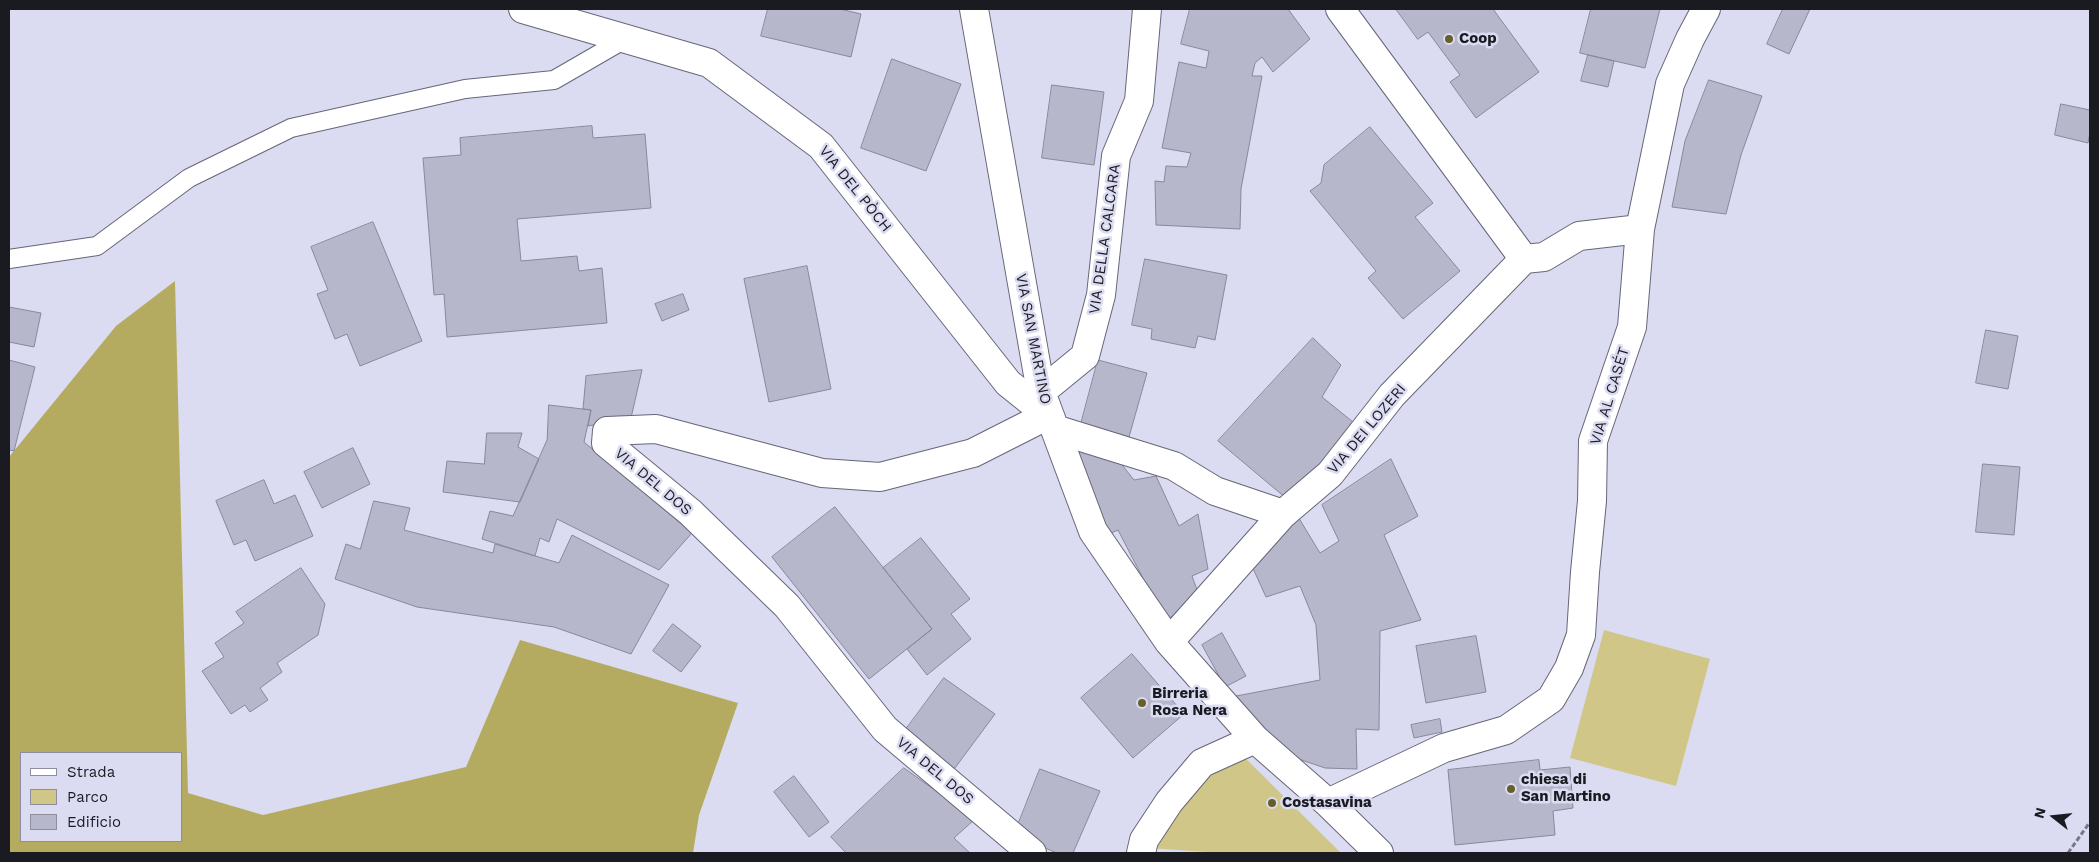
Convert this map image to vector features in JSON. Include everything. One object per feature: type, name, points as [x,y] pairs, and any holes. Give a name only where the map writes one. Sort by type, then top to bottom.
[{"type":"street","name":"VIA DEL PÒCH","points":[[523,9],[709,63],[821,146],[1008,383],[1048,412]]},
{"type":"street","name":"VIA SAN MARTINO","points":[[974,9],[1048,412],[1093,531],[1169,642],[1255,739],[1328,803],[1377,852]]},
{"type":"street","name":"VIA DELLA CALCARA","points":[[1048,412],[1085,356],[1101,296],[1116,156],[1140,101],[1147,9]]},
{"type":"street","points":[[1340,9],[1524,259],[1544,257],[1580,236],[1640,229]]},
{"type":"street","name":"VIA AL CASÉT","points":[[1328,803],[1444,748],[1506,730],[1551,699],[1569,668],[1581,635],[1584,572],[1592,502],[1593,441],[1632,327],[1640,229],[1670,84],[1706,9]]},
{"type":"street","name":"VIA DEI LOZERI","points":[[1169,642],[1283,514],[1330,474],[1392,395],[1524,259]]},
{"type":"street","points":[[1048,412],[1174,466],[1215,491],[1283,514]]},
{"type":"street","name":"VIA DEL DOS","points":[[1032,853],[885,729],[788,606],[690,512],[606,443],[607,431],[656,429],[822,472],[880,477],[973,453],[1048,412]]},
{"type":"street","points":[[1138,849],[1169,802],[1202,763],[1255,739]]},
{"type":"lane","points":[[9,259],[97,246],[189,178],[291,128],[465,90],[554,80],[625,39]]},
{"type":"path","points":[[2068,853],[2090,822]]},
{"type":"green space","points":[[1604,630],[1710,659],[1676,786],[1570,758]]},
{"type":"green space","points":[[1235,748],[1341,853],[1221,853],[1149,848],[1169,802]]},
{"type":"shaded area","points":[[175,281],[188,793],[263,815],[466,767],[520,640],[738,703],[699,815],[693,853],[9,853],[9,457],[116,326]]},
{"type":"building","points":[[768,9],[840,9],[861,14],[851,57],[761,36]]},
{"type":"building","points":[[1190,9],[1288,9],[1310,39],[1273,72],[1262,57],[1255,63],[1252,76],[1262,76],[1241,189],[1240,229],[1156,225],[1155,181],[1164,182],[1166,166],[1187,167],[1191,153],[1162,148],[1179,62],[1206,68],[1209,51],[1181,44]]},
{"type":"building","points":[[1396,9],[1493,9],[1539,72],[1476,118],[1450,82],[1460,75],[1428,32],[1418,39]]},
{"type":"building","points":[[1591,9],[1660,9],[1645,68],[1580,53]]},
{"type":"building","points":[[1783,9],[1810,9],[1789,54],[1767,44]]},
{"type":"building","points":[[1588,55],[1614,61],[1608,87],[1581,81]]},
{"type":"building","points":[[892,59],[961,84],[926,171],[861,148]]},
{"type":"building","points":[[1709,80],[1762,96],[1741,155],[1726,214],[1672,207],[1685,141]]},
{"type":"building","points":[[1052,85],[1104,92],[1094,165],[1042,158]]},
{"type":"building","points":[[2061,104],[2090,110],[2088,143],[2055,135]]},
{"type":"building","points":[[592,126],[593,138],[645,134],[651,208],[517,219],[521,261],[577,256],[579,271],[602,268],[607,323],[447,337],[444,294],[434,295],[423,158],[461,155],[460,138]]},
{"type":"building","points":[[1370,127],[1433,203],[1415,217],[1460,271],[1403,319],[1368,278],[1376,271],[1310,191],[1321,183],[1324,165]]},
{"type":"building","points":[[373,222],[422,341],[360,366],[347,334],[335,339],[317,294],[328,290],[311,247]]},
{"type":"building","points":[[1145,259],[1227,275],[1215,340],[1198,336],[1195,348],[1151,339],[1152,329],[1132,325]]},
{"type":"building","points":[[807,266],[831,389],[769,402],[744,279]]},
{"type":"building","points":[[683,294],[689,310],[662,321],[655,304]]},
{"type":"building","points":[[9,307],[41,313],[34,347],[9,342]]},
{"type":"building","points":[[1986,330],[2018,336],[2008,389],[1976,383]]},
{"type":"building","points":[[1313,338],[1341,365],[1322,397],[1358,426],[1287,499],[1218,441]]},
{"type":"building","points":[[9,360],[35,367],[14,451],[9,450]]},
{"type":"building","points":[[1098,360],[1147,373],[1129,437],[1081,424]]},
{"type":"building","points":[[642,370],[631,418],[588,426],[591,410],[583,409],[586,376]]},
{"type":"building","points":[[549,405],[591,410],[584,442],[692,533],[659,570],[557,519],[549,542],[540,538],[535,556],[482,539],[490,511],[513,516],[547,440]]},
{"type":"building","points":[[487,433],[522,433],[518,447],[539,459],[520,502],[443,492],[447,461],[484,464]]},
{"type":"building","points":[[353,448],[370,484],[322,508],[304,472]]},
{"type":"building","points":[[1111,451],[1134,480],[1156,476],[1179,526],[1198,514],[1208,569],[1192,576],[1200,598],[1165,621],[1118,530],[1109,534],[1074,452]]},
{"type":"building","points":[[1391,459],[1418,516],[1384,535],[1421,620],[1380,631],[1379,730],[1356,729],[1357,769],[1325,768],[1281,753],[1231,697],[1320,680],[1316,625],[1300,586],[1266,597],[1251,564],[1297,515],[1320,553],[1339,541],[1322,505]]},
{"type":"building","points":[[1983,464],[2020,467],[2014,535],[1976,532]]},
{"type":"building","points":[[264,480],[274,504],[295,495],[313,536],[255,561],[246,540],[234,545],[216,501]]},
{"type":"building","points":[[374,501],[410,508],[404,530],[493,553],[495,544],[559,563],[572,535],[669,585],[631,654],[554,627],[417,607],[335,579],[346,544],[360,549]]},
{"type":"building","points":[[835,507],[932,629],[869,679],[772,557]]},
{"type":"building","points":[[921,538],[970,599],[951,614],[971,639],[927,675],[907,649],[932,629],[883,568]]},
{"type":"building","points":[[301,568],[325,604],[318,635],[277,663],[282,672],[260,688],[268,700],[250,712],[245,705],[231,714],[202,671],[224,657],[215,643],[244,623],[236,612]]},
{"type":"building","points":[[673,624],[701,646],[681,672],[653,651]]},
{"type":"building","points":[[1222,633],[1246,676],[1225,687],[1202,645]]},
{"type":"building","points":[[1476,636],[1486,692],[1426,703],[1416,646]]},
{"type":"building","points":[[1132,654],[1184,714],[1133,758],[1081,698]]},
{"type":"building","points":[[944,678],[995,714],[952,772],[901,736]]},
{"type":"building","points":[[1440,719],[1442,732],[1414,738],[1411,725]]},
{"type":"building","name":"chiesa di San Martino","points":[[1539,760],[1540,770],[1570,767],[1573,808],[1553,811],[1555,835],[1455,845],[1448,770]]},
{"type":"building","points":[[904,768],[975,819],[954,838],[970,853],[846,853],[831,837]]},
{"type":"building","points":[[1040,769],[1100,791],[1073,853],[1057,853],[1014,835]]},
{"type":"building","points":[[794,776],[829,822],[809,837],[774,792]]},
{"type":"place","name":"Coop","points":[[1449,39]]},
{"type":"place","name":"Birreria Rosa Nera","points":[[1142,703]]},
{"type":"place","name":"chiesa di San Martino","points":[[1511,789]]},
{"type":"place","name":"Costasavina","points":[[1272,803]]}]
